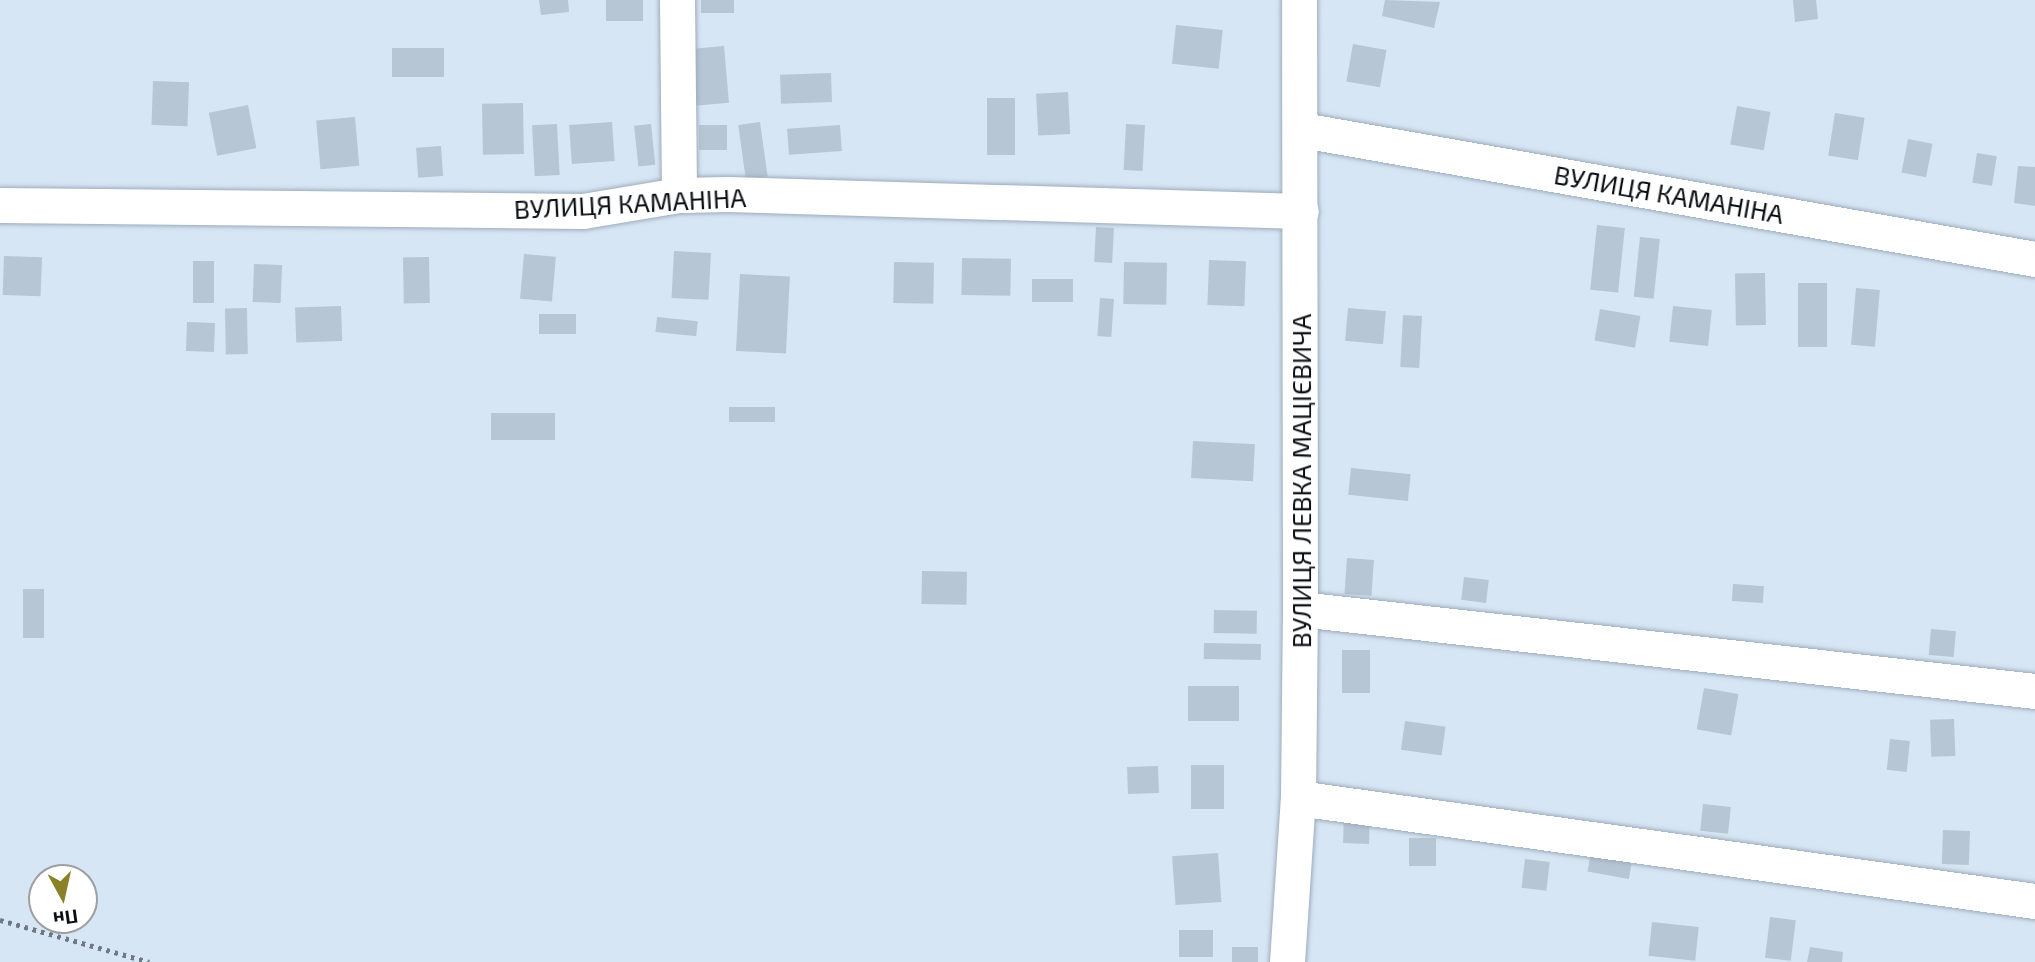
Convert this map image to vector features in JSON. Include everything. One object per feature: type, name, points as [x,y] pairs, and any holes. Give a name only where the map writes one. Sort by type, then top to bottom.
[{"type":"street","points":[[677,0],[679,195]]},
{"type":"street","name":"ВУЛИЦЯ ЛЕВКА МАЦІЄВИЧА","points":[[1287,962],[1298,798],[1302,130],[1299,0]]},
{"type":"street","name":"ВУЛИЦЯ КАМАНІНА","points":[[1302,130],[2035,259]]},
{"type":"street","name":"ВУЛИЦЯ КАМАНІНА","points":[[0,205],[583,211],[679,195],[1301,211]]},
{"type":"street","points":[[1300,609],[2035,691]]},
{"type":"street","points":[[1298,798],[2035,901]]},
{"type":"path","points":[[0,920],[149,962]]},
{"type":"building","points":[[539,0],[568,0],[569,12],[541,15]]},
{"type":"building","points":[[606,0],[643,0],[643,21],[606,21]]},
{"type":"building","points":[[701,0],[734,0],[734,13],[701,13]]},
{"type":"building","points":[[1385,0],[1440,2],[1434,28],[1382,16]]},
{"type":"building","points":[[1793,0],[1816,0],[1818,19],[1795,22]]},
{"type":"building","points":[[1176,25],[1223,30],[1219,69],[1172,64]]},
{"type":"building","points":[[1353,44],[1386,50],[1380,87],[1346,81]]},
{"type":"building","points":[[724,46],[729,103],[695,106],[690,49]]},
{"type":"building","points":[[392,48],[444,48],[444,77],[392,77]]},
{"type":"building","points":[[831,73],[832,102],[781,104],[780,75]]},
{"type":"building","points":[[153,81],[189,82],[187,126],[151,125]]},
{"type":"building","points":[[1068,92],[1070,134],[1038,136],[1036,94]]},
{"type":"building","points":[[987,98],[1015,98],[1015,155],[987,155]]},
{"type":"building","points":[[523,103],[524,154],[483,155],[482,104]]},
{"type":"building","points":[[248,105],[256,148],[217,156],[209,113]]},
{"type":"building","points":[[1737,106],[1770,112],[1764,150],[1730,144]]},
{"type":"building","points":[[1835,113],[1865,118],[1858,160],[1828,155]]},
{"type":"building","points":[[355,117],[359,166],[320,169],[316,120]]},
{"type":"building","points":[[612,122],[615,161],[572,164],[569,125]]},
{"type":"building","points":[[760,122],[768,176],[746,180],[738,125]]},
{"type":"building","points":[[557,124],[560,175],[535,176],[532,125]]},
{"type":"building","points":[[651,124],[655,165],[638,167],[634,126]]},
{"type":"building","points":[[1126,124],[1145,125],[1143,171],[1124,170]]},
{"type":"building","points":[[699,125],[727,125],[727,150],[699,150]]},
{"type":"building","points":[[840,125],[842,151],[789,155],[787,129]]},
{"type":"building","points":[[1908,139],[1933,144],[1926,177],[1902,172]]},
{"type":"building","points":[[441,146],[443,176],[418,178],[416,148]]},
{"type":"building","points":[[1977,153],[1997,156],[1992,186],[1972,183]]},
{"type":"building","points":[[2018,166],[2035,167],[2035,206],[2014,203]]},
{"type":"building","points":[[1597,225],[1625,228],[1618,293],[1590,290]]},
{"type":"building","points":[[1096,227],[1114,228],[1112,263],[1094,262]]},
{"type":"building","points":[[1640,237],[1660,239],[1654,299],[1634,297]]},
{"type":"building","points":[[674,251],[711,253],[708,300],[672,298]]},
{"type":"building","points":[[524,254],[556,257],[552,302],[520,299]]},
{"type":"building","points":[[4,256],[42,257],[41,296],[3,295]]},
{"type":"building","points":[[403,257],[429,257],[430,303],[404,303]]},
{"type":"building","points":[[962,258],[1011,259],[1010,296],[961,295]]},
{"type":"building","points":[[1209,260],[1246,261],[1244,306],[1207,305]]},
{"type":"building","points":[[193,261],[214,261],[214,303],[193,303]]},
{"type":"building","points":[[894,262],[934,263],[933,304],[893,303]]},
{"type":"building","points":[[1124,262],[1167,263],[1166,305],[1123,304]]},
{"type":"building","points":[[254,264],[282,265],[281,303],[253,302]]},
{"type":"building","points":[[1765,273],[1766,325],[1736,326],[1735,274]]},
{"type":"building","points":[[740,274],[790,277],[786,354],[736,351]]},
{"type":"building","points":[[1032,279],[1073,279],[1073,302],[1032,302]]},
{"type":"building","points":[[1798,283],[1827,283],[1827,347],[1798,347]]},
{"type":"building","points":[[1856,288],[1880,290],[1875,347],[1851,345]]},
{"type":"building","points":[[1100,298],[1114,299],[1111,337],[1097,336]]},
{"type":"building","points":[[341,306],[342,341],[296,343],[295,308]]},
{"type":"building","points":[[1673,306],[1712,310],[1708,346],[1669,342]]},
{"type":"building","points":[[225,308],[247,308],[248,354],[226,354]]},
{"type":"building","points":[[1348,308],[1386,311],[1383,344],[1345,341]]},
{"type":"building","points":[[1600,309],[1640,316],[1635,348],[1594,341]]},
{"type":"building","points":[[539,314],[576,314],[576,334],[539,334]]},
{"type":"building","points":[[1403,315],[1422,316],[1419,368],[1400,367]]},
{"type":"building","points":[[657,317],[698,321],[696,336],[655,332]]},
{"type":"building","points":[[187,322],[215,323],[214,352],[186,351]]},
{"type":"building","points":[[729,407],[775,407],[775,422],[729,422]]},
{"type":"building","points":[[491,413],[555,413],[555,440],[491,440]]},
{"type":"building","points":[[1193,441],[1255,444],[1253,481],[1191,478]]},
{"type":"building","points":[[1351,468],[1411,474],[1408,501],[1348,495]]},
{"type":"building","points":[[1347,558],[1374,560],[1371,596],[1344,594]]},
{"type":"building","points":[[922,571],[967,572],[966,605],[921,604]]},
{"type":"building","points":[[1464,577],[1489,580],[1486,603],[1461,600]]},
{"type":"building","points":[[1733,584],[1764,586],[1763,603],[1732,601]]},
{"type":"building","points":[[23,589],[44,589],[44,638],[23,638]]},
{"type":"building","points":[[1214,610],[1257,611],[1257,634],[1214,633]]},
{"type":"building","points":[[1931,629],[1956,631],[1954,657],[1929,655]]},
{"type":"building","points":[[1204,643],[1261,644],[1261,660],[1204,659]]},
{"type":"building","points":[[1342,650],[1370,650],[1370,693],[1342,693]]},
{"type":"building","points":[[1188,686],[1239,686],[1239,721],[1188,721]]},
{"type":"building","points":[[1704,688],[1738,694],[1731,735],[1697,729]]},
{"type":"building","points":[[1954,719],[1955,756],[1931,757],[1930,720]]},
{"type":"building","points":[[1405,721],[1446,727],[1442,755],[1401,750]]},
{"type":"building","points":[[1890,739],[1910,741],[1907,772],[1887,770]]},
{"type":"building","points":[[1191,765],[1224,765],[1224,809],[1191,809]]},
{"type":"building","points":[[1158,766],[1159,793],[1128,794],[1127,767]]},
{"type":"building","points":[[1703,804],[1731,807],[1728,834],[1700,831]]},
{"type":"building","points":[[1344,815],[1370,816],[1369,844],[1343,843]]},
{"type":"building","points":[[1943,830],[1970,831],[1969,865],[1942,864]]},
{"type":"building","points":[[1409,838],[1436,838],[1436,866],[1409,866]]},
{"type":"building","points":[[1592,846],[1633,853],[1629,879],[1587,872]]},
{"type":"building","points":[[1218,853],[1221,902],[1176,905],[1172,856]]},
{"type":"building","points":[[1525,859],[1550,862],[1546,891],[1521,888]]},
{"type":"building","points":[[1770,917],[1796,920],[1791,961],[1765,958]]},
{"type":"building","points":[[1652,922],[1699,927],[1695,961],[1648,956]]},
{"type":"building","points":[[1179,930],[1213,930],[1213,957],[1179,957]]},
{"type":"building","points":[[1232,947],[1258,947],[1258,962],[1232,962]]},
{"type":"building","points":[[1810,947],[1843,952],[1842,962],[1807,962]]}]
